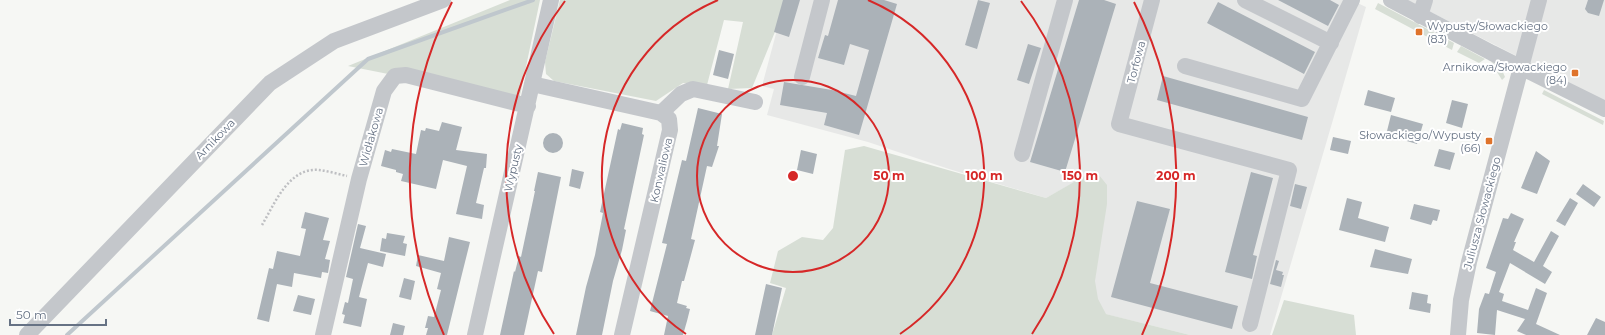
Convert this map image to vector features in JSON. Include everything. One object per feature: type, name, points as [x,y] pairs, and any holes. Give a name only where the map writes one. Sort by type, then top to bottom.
[{"type":"street","name":"Arnikowa","points":[[27,335],[270,83],[334,41],[417,5],[443,0]]},
{"type":"street","name":"Wypusty","points":[[475,335],[551,0]]},
{"type":"street","points":[[802,77],[822,0]]},
{"type":"street","points":[[1022,154],[1065,0]]},
{"type":"street","name":"Torfowa","points":[[1152,0],[1119,124],[1289,170],[1250,324]]},
{"type":"street","points":[[1244,0],[1331,43]]},
{"type":"street","points":[[1185,66],[1302,99],[1352,0]]},
{"type":"street","points":[[1391,0],[1521,68],[1605,109]]},
{"type":"street","points":[[1420,16],[1425,0]]},
{"type":"street","name":"Juliusza Słowackiego","points":[[1458,335],[1461,300],[1469,262],[1539,0]]},
{"type":"street","name":"Widłakowa","points":[[323,335],[359,179],[384,91],[395,76],[406,75],[528,106]]},
{"type":"street","points":[[532,84],[661,113],[681,94],[693,89],[755,102]]},
{"type":"street","name":"Konwaliowa","points":[[622,335],[670,130],[668,120],[661,113]]},
{"type":"path","points":[[262,225],[276,200],[294,176],[305,171],[319,170],[359,179]]},
{"type":"shaded area","points":[[510,0],[540,0],[519,100],[348,66]]},
{"type":"shaded area","points":[[560,0],[788,0],[752,88],[728,89],[743,22],[724,20],[707,85],[683,83],[656,101],[554,81],[546,74],[545,62]]},
{"type":"shaded area","points":[[785,0],[1351,0],[1366,7],[1270,335],[1190,335],[1061,303],[1095,171],[1046,198],[949,169],[868,142],[767,115],[774,89],[762,86]]},
{"type":"shaded area","points":[[1407,0],[1605,0],[1605,101]]},
{"type":"shaded area","points":[[1378,3],[1454,43],[1452,50],[1375,9]]},
{"type":"shaded area","points":[[1461,46],[1485,59],[1479,63],[1457,52]]},
{"type":"shaded area","points":[[1493,62],[1502,70],[1505,77],[1502,80],[1497,72],[1493,70],[1491,63]]},
{"type":"shaded area","points":[[1544,90],[1604,121],[1603,125],[1542,94]]},
{"type":"shaded area","points":[[864,146],[1046,198],[1095,170],[1107,185],[1107,204],[1095,281],[1098,299],[1106,314],[1190,335],[772,335],[786,288],[770,283],[778,251],[802,237],[823,240],[833,228],[845,150]]},
{"type":"shaded area","points":[[1284,300],[1354,315],[1356,335],[1272,335]]},
{"type":"building","points":[[783,0],[800,0],[789,37],[774,32]]},
{"type":"building","points":[[838,0],[884,0],[897,4],[859,135],[824,125],[827,113],[780,105],[784,82],[832,90],[856,96],[869,50],[850,44],[844,65],[818,58],[825,35],[828,36]]},
{"type":"building","points":[[978,0],[990,3],[977,49],[965,45]]},
{"type":"building","points":[[1079,0],[1104,0],[1116,4],[1065,172],[1030,162]]},
{"type":"building","points":[[1278,0],[1330,0],[1339,5],[1328,26]]},
{"type":"building","points":[[1588,0],[1604,0],[1599,16],[1588,13],[1585,9]]},
{"type":"building","points":[[1218,2],[1315,52],[1304,74],[1207,23]]},
{"type":"building","points":[[1028,44],[1041,48],[1029,84],[1017,80]]},
{"type":"building","points":[[719,50],[734,54],[728,79],[713,75]]},
{"type":"building","points":[[1163,76],[1308,117],[1302,140],[1157,100]]},
{"type":"building","points":[[1368,90],[1395,98],[1391,112],[1364,105]]},
{"type":"building","points":[[1452,100],[1468,104],[1462,128],[1446,123]]},
{"type":"building","points":[[698,108],[722,114],[717,146],[719,146],[712,167],[707,166],[691,239],[695,240],[684,281],[682,281],[677,303],[687,306],[686,308],[690,309],[683,335],[664,335],[668,316],[650,311],[667,244],[662,243],[682,160],[686,161]]},
{"type":"building","points":[[1391,115],[1423,124],[1417,144],[1386,135]]},
{"type":"building","points":[[442,122],[462,127],[456,150],[487,154],[486,168],[484,168],[476,203],[484,205],[482,219],[456,214],[467,166],[443,160],[436,189],[401,181],[403,174],[396,172],[396,170],[381,166],[385,150],[391,152],[392,149],[416,154],[421,130],[425,131],[426,128],[439,131]]},
{"type":"building","points":[[622,123],[643,128],[642,134],[644,135],[624,229],[626,230],[622,250],[613,281],[602,335],[576,335],[586,287],[595,255],[603,213],[600,212],[618,129],[620,130]]},
{"type":"building","points":[[553,133],[560,136],[563,143],[560,150],[553,153],[546,150],[543,143],[546,136]]},
{"type":"building","points":[[1333,137],[1351,141],[1348,154],[1330,150]]},
{"type":"building","points":[[1439,149],[1455,153],[1450,170],[1434,166]]},
{"type":"building","points":[[801,150],[817,154],[813,174],[797,170]]},
{"type":"building","points":[[1536,151],[1550,161],[1537,194],[1521,188]]},
{"type":"building","points":[[572,169],[584,172],[580,189],[569,186]]},
{"type":"building","points":[[538,172],[561,177],[542,272],[538,271],[524,335],[500,335],[514,271],[515,272],[519,256],[521,257]]},
{"type":"building","points":[[1251,172],[1273,178],[1253,255],[1257,256],[1252,279],[1225,272]]},
{"type":"building","points":[[1295,184],[1307,187],[1301,209],[1290,206]]},
{"type":"building","points":[[1583,184],[1601,197],[1594,207],[1576,194]]},
{"type":"building","points":[[1347,198],[1362,202],[1358,218],[1389,227],[1385,242],[1339,230]]},
{"type":"building","points":[[1570,198],[1578,203],[1565,226],[1556,221]]},
{"type":"building","points":[[1137,201],[1170,209],[1150,283],[1238,306],[1232,329],[1111,297]]},
{"type":"building","points":[[1414,204],[1440,210],[1437,221],[1433,220],[1431,225],[1410,219]]},
{"type":"building","points":[[305,212],[329,218],[323,240],[330,241],[325,259],[330,260],[328,273],[322,272],[321,278],[294,273],[292,287],[277,284],[269,322],[257,319],[269,268],[273,269],[277,251],[300,256],[306,229],[301,228]]},
{"type":"building","points":[[1511,213],[1524,219],[1514,242],[1516,242],[1513,250],[1534,262],[1551,231],[1559,236],[1543,266],[1552,272],[1545,284],[1510,263],[1499,292],[1504,294],[1502,301],[1528,310],[1536,288],[1547,293],[1536,324],[1560,335],[1526,335],[1517,331],[1525,319],[1497,310],[1495,335],[1477,333],[1479,309],[1485,293],[1489,294],[1496,272],[1486,268],[1503,218],[1508,219]]},
{"type":"building","points":[[358,224],[366,226],[360,248],[386,254],[383,267],[368,263],[359,297],[367,299],[361,327],[343,323],[345,315],[342,314],[345,302],[348,303],[353,279],[346,277]]},
{"type":"building","points":[[387,233],[405,236],[403,243],[407,244],[405,256],[380,251],[382,238],[386,239]]},
{"type":"building","points":[[449,237],[470,242],[447,335],[426,335],[428,328],[425,328],[428,316],[434,317],[441,290],[437,289],[441,273],[416,266],[418,255],[444,261]]},
{"type":"building","points":[[1375,249],[1412,259],[1408,274],[1370,267]]},
{"type":"building","points":[[1276,260],[1279,261],[1276,270],[1283,272],[1282,275],[1284,275],[1281,287],[1270,284]]},
{"type":"building","points":[[404,278],[415,281],[411,300],[399,297]]},
{"type":"building","points":[[766,284],[782,288],[772,335],[755,335]]},
{"type":"building","points":[[1412,292],[1428,295],[1427,303],[1431,304],[1430,313],[1409,309]]},
{"type":"building","points":[[298,295],[315,299],[311,315],[293,311]]},
{"type":"building","points":[[1596,318],[1605,322],[1605,335],[1587,335]]},
{"type":"building","points":[[393,323],[405,326],[403,335],[390,335]]},
{"type":"waterway","points":[[67,335],[368,59],[533,0]]},
{"type":"place","name":"Wypusty/Słowackiego (83)","points":[[1419,32]]},
{"type":"place","name":"Arnikowa/Słowackiego (84)","points":[[1575,73]]},
{"type":"place","name":"Słowackiego/Wypusty (66)","points":[[1489,141]]}]
